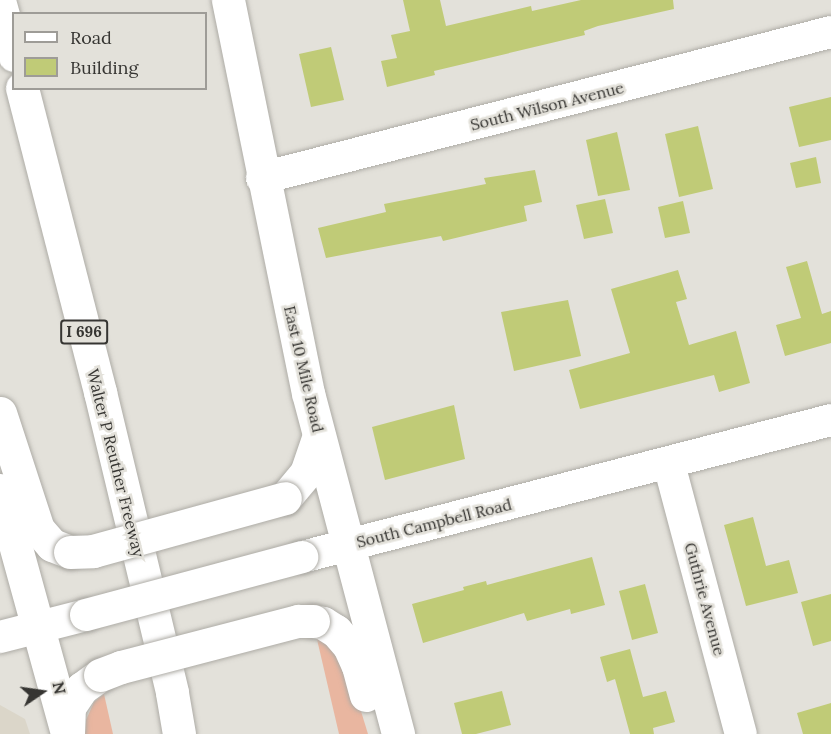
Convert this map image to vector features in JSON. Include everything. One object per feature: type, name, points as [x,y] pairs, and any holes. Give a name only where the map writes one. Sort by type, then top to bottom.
[{"type":"main road","name":"East 10 Mile Road","points":[[228,0],[290,316],[347,545],[398,734]]},
{"type":"main road","points":[[0,4],[12,48]]},
{"type":"main road","name":"Walter P Reuther Freeway","points":[[23,90],[103,404],[172,693],[179,734]]},
{"type":"main road","points":[[0,413],[38,529],[52,545],[70,552],[93,551],[285,498],[306,473],[319,436]]},
{"type":"main road","points":[[0,490],[36,627],[68,734]]},
{"type":"main road","points":[[68,734],[69,707],[82,688],[100,675],[121,667],[298,621],[323,623],[336,631],[349,646],[358,666],[376,734]]},
{"type":"street","name":"South Wilson Avenue","points":[[262,178],[831,32]]},
{"type":"street","name":"South Campbell Road","points":[[0,637],[831,420]]},
{"type":"street","name":"Guthrie Avenue","points":[[669,464],[741,734]]},
{"type":"shaded area","points":[[316,635],[345,659],[368,734],[339,734]]},
{"type":"shaded area","points":[[104,694],[113,734],[85,734],[86,720],[94,702]]},
{"type":"shaded area","points":[[0,705],[25,719],[30,734],[0,734]]},
{"type":"building","points":[[403,0],[440,0],[446,26],[531,6],[532,11],[581,0],[673,0],[674,9],[598,26],[584,31],[585,35],[434,71],[435,75],[387,87],[381,61],[397,58],[391,35],[410,31]]},
{"type":"building","points":[[331,47],[344,100],[311,107],[299,54]]},
{"type":"building","points":[[831,97],[831,140],[799,147],[789,107]]},
{"type":"building","points":[[698,126],[713,189],[679,197],[665,134]]},
{"type":"building","points":[[617,132],[630,190],[598,196],[586,140]]},
{"type":"building","points":[[816,157],[821,183],[796,188],[790,163]]},
{"type":"building","points":[[535,170],[542,202],[524,206],[527,221],[443,241],[441,236],[326,258],[318,228],[386,212],[384,204],[486,184],[484,178]]},
{"type":"building","points":[[605,199],[613,233],[584,239],[576,205]]},
{"type":"building","points":[[683,201],[690,233],[665,238],[658,207]]},
{"type":"building","points":[[807,261],[822,314],[831,311],[831,343],[785,356],[776,325],[801,318],[786,267]]},
{"type":"building","points":[[678,270],[687,299],[676,302],[689,345],[736,331],[750,383],[719,392],[714,375],[580,409],[569,370],[630,353],[611,289]]},
{"type":"building","points":[[568,300],[581,356],[514,371],[501,312]]},
{"type":"building","points":[[454,405],[465,459],[385,480],[372,427]]},
{"type":"building","points":[[753,517],[766,566],[789,560],[798,593],[746,606],[724,525]]},
{"type":"building","points":[[592,557],[605,605],[571,614],[570,609],[527,621],[524,613],[423,643],[412,604],[464,590],[463,587],[486,581],[487,585]]},
{"type":"building","points":[[645,584],[658,633],[632,640],[619,591]]},
{"type":"building","points":[[831,594],[831,641],[813,646],[801,602]]},
{"type":"building","points":[[630,649],[643,697],[666,691],[675,722],[653,728],[654,734],[630,734],[615,679],[607,682],[600,657]]},
{"type":"building","points":[[502,691],[511,725],[476,734],[462,734],[454,703]]},
{"type":"building","points":[[831,703],[831,734],[803,734],[797,713]]}]
